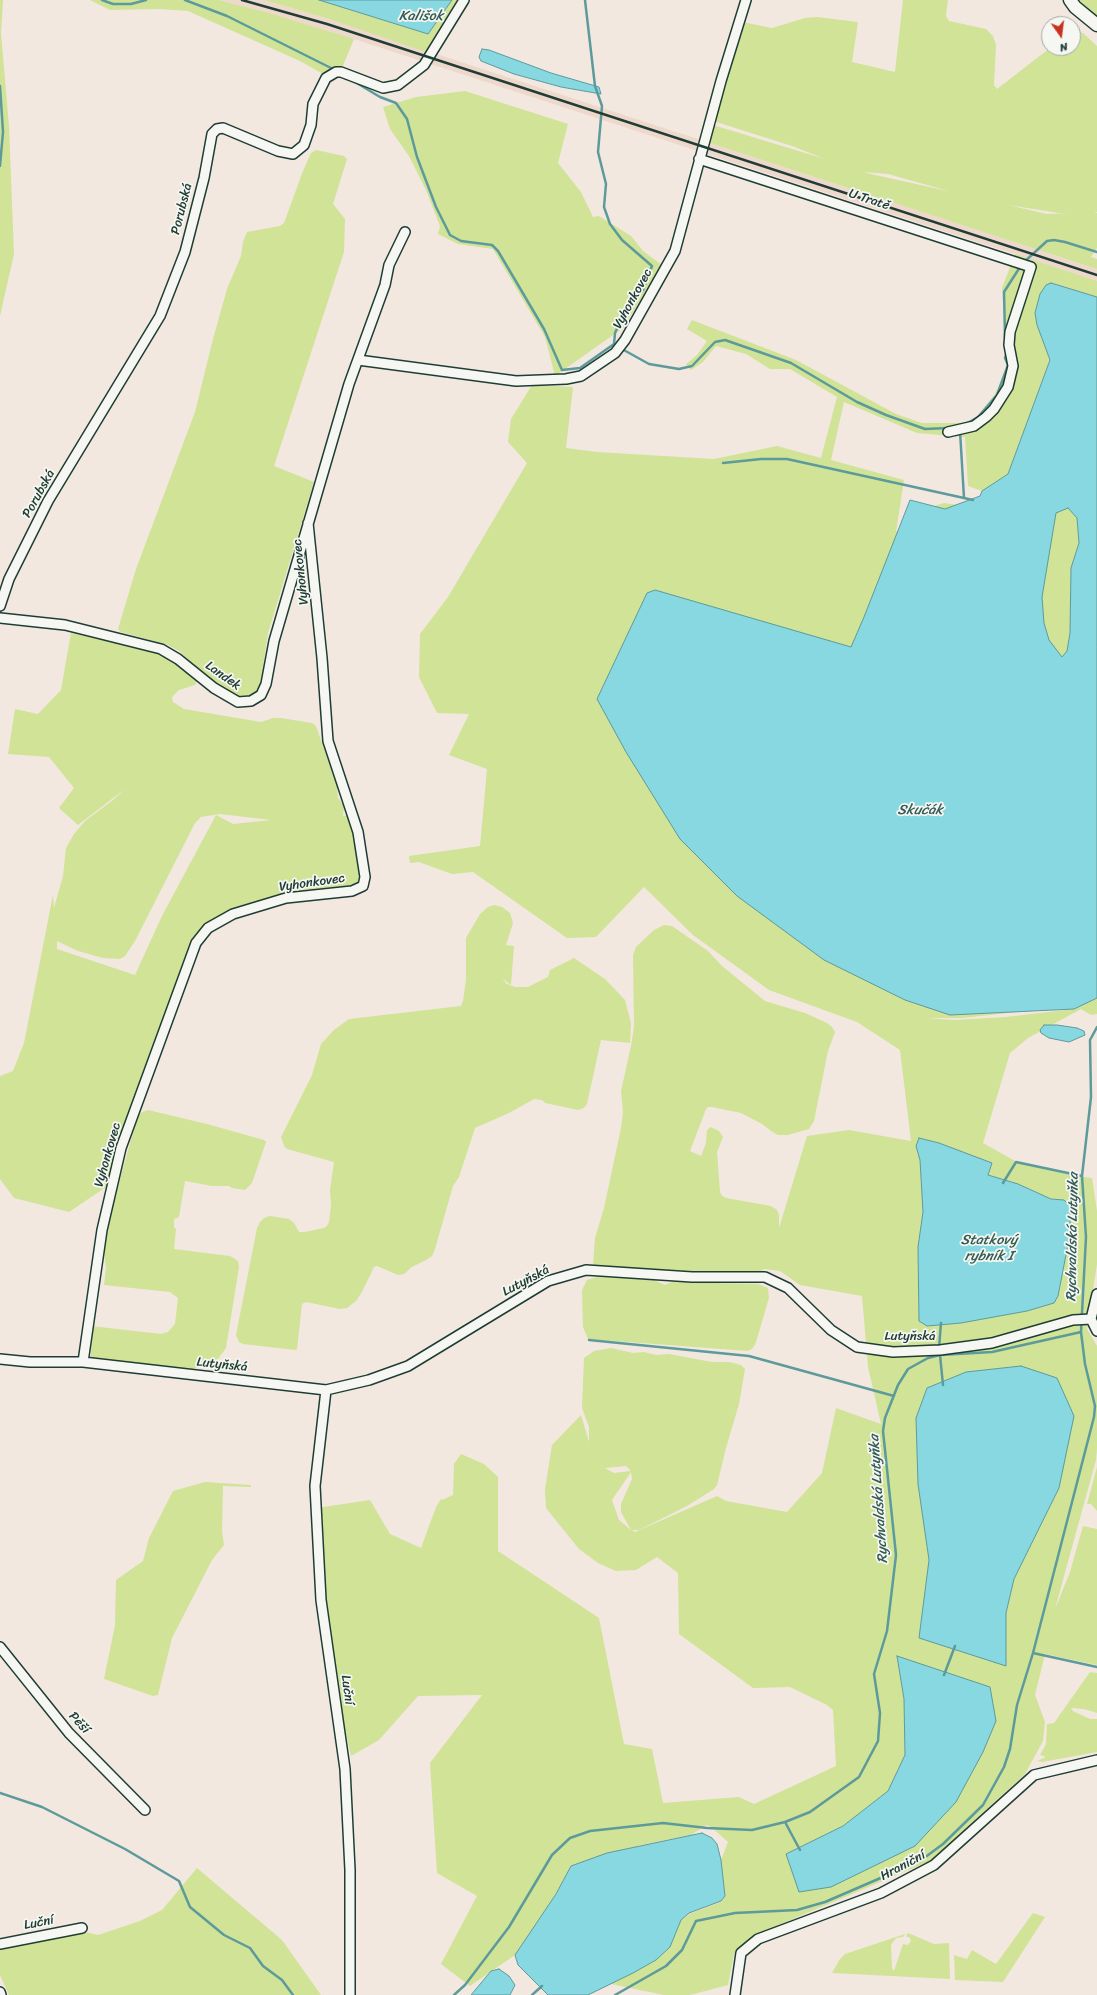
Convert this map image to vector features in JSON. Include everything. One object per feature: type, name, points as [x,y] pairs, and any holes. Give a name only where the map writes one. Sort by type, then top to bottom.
[{"type":"main road","points":[[1070,0],[1075,7],[1097,25]]},
{"type":"street","name":"Porubská","points":[[0,606],[9,579],[48,501],[160,316],[185,252],[204,178],[212,134],[217,129],[223,128],[278,151],[293,154],[304,145],[311,125],[313,104],[319,89],[326,78],[339,72],[383,88],[398,85],[424,65],[464,0]]},
{"type":"street","name":"Vyhonkovec","points":[[358,360],[516,381],[566,379],[581,376],[616,352],[623,343],[675,251],[721,81],[746,0]]},
{"type":"street","name":"U Tratě","points":[[699,159],[1029,266],[1010,332],[1009,345],[1013,366],[1008,387],[994,409],[986,417],[974,426],[951,431]]},
{"type":"street","name":"Vyhonkovec","points":[[84,1362],[102,1230],[121,1148],[196,943],[208,928],[233,914],[286,898],[352,891],[363,886],[365,877],[358,832],[328,741],[322,658],[308,523],[349,384],[385,284],[389,265],[405,232]]},
{"type":"street","name":"Landek","points":[[0,618],[65,625],[161,649],[178,658],[226,696],[238,702],[251,700],[261,695],[266,684],[274,641],[308,523]]},
{"type":"street","name":"Lutyňská","points":[[0,1359],[30,1362],[84,1362],[326,1390],[369,1380],[408,1366],[548,1281],[586,1270],[692,1277],[764,1278],[788,1288],[831,1330],[857,1346],[893,1352],[940,1350],[992,1343],[1073,1320],[1091,1319]]},
{"type":"street","points":[[1097,1294],[1091,1319],[1097,1331]]},
{"type":"street","name":"Luční","points":[[326,1390],[315,1486],[321,1600],[345,1769],[350,1870],[350,1995]]},
{"type":"street","name":"Pěší","points":[[0,1648],[69,1733],[145,1810]]},
{"type":"street","name":"Hraniční","points":[[735,1995],[741,1953],[758,1939],[881,1893],[934,1865],[1034,1774],[1097,1760]]},
{"type":"street","name":"Luční","points":[[0,1944],[82,1928]]},
{"type":"shaded area","points":[[219,0],[264,0],[329,19],[1097,269],[1097,281],[354,39],[273,14]]},
{"type":"green space","points":[[0,0],[3,0],[1,33],[9,126],[14,254],[0,316]]},
{"type":"green space","points":[[90,0],[219,0],[273,14],[354,39],[342,68],[323,74],[300,61],[188,11],[159,9],[110,10]]},
{"type":"green space","points":[[264,0],[319,0],[428,34],[452,0],[460,0],[426,52],[329,19]]},
{"type":"green space","points":[[903,0],[948,0],[946,14],[949,21],[986,29],[993,36],[996,45],[994,85],[997,89],[1041,55],[1081,56],[1081,33],[1083,33],[1097,46],[1097,212],[1094,213],[1097,213],[1097,248],[1091,257],[1097,259],[1097,269],[710,143],[713,125],[825,159],[792,146],[713,121],[742,22],[772,28],[805,18],[817,17],[858,22],[852,62],[895,72]],"holes":[[[864,172],[888,174],[952,192]],[[1008,205],[1059,213],[1070,213],[1047,214]]]},
{"type":"green space","points":[[1078,0],[1097,0],[1097,17],[1080,2]]},
{"type":"green space","points":[[465,91],[568,124],[558,163],[581,192],[593,217],[599,216],[631,236],[643,251],[662,265],[623,328],[555,376],[545,337],[493,249],[458,244],[438,234],[440,226],[426,190],[409,156],[390,129],[383,107],[416,97]]},
{"type":"green space","points":[[316,150],[344,156],[347,159],[333,204],[345,219],[344,252],[274,466],[314,482],[268,633],[260,686],[257,691],[249,695],[236,696],[210,680],[179,651],[168,645],[121,632],[118,629],[136,569],[195,412],[227,289],[241,256],[243,242],[247,232],[280,226],[284,223],[303,171],[311,153]]},
{"type":"green space","points":[[1015,254],[1097,281],[1097,297],[1051,283],[1035,313],[1037,325],[1050,360],[1008,474],[982,491],[968,486],[965,437],[917,433],[844,402],[831,460],[904,480],[896,532],[925,509],[944,503],[1039,516],[1054,521],[1056,512],[1068,508],[1077,518],[1079,543],[1071,568],[1070,633],[1067,651],[1063,657],[1057,652],[1082,1005],[962,1018],[927,1018],[954,1020],[1006,1017],[1074,1009],[1097,998],[1097,1014],[1091,1015],[1081,1009],[1028,1038],[1010,1053],[983,1143],[1015,1161],[1072,1175],[1092,1178],[1097,1211],[1097,1264],[1087,1329],[1097,1346],[1096,1460],[1055,1609],[1070,1572],[1083,1526],[1097,1529],[1097,1665],[1045,1654],[1035,1695],[1045,1722],[1043,1741],[1025,1774],[930,1861],[755,1935],[734,1954],[728,1985],[690,1995],[664,1995],[611,1984],[656,1960],[670,1947],[681,1920],[689,1914],[721,1902],[725,1896],[721,1860],[728,1842],[711,1827],[706,1825],[691,1835],[641,1845],[571,1866],[554,1897],[515,1955],[470,1986],[441,1964],[477,1896],[437,1873],[430,1763],[482,1695],[418,1696],[379,1740],[351,1756],[341,1712],[339,1685],[324,1608],[317,1508],[370,1500],[390,1534],[421,1548],[436,1507],[441,1499],[442,1500],[453,1495],[454,1464],[461,1454],[484,1464],[498,1477],[498,1551],[599,1618],[624,1744],[652,1749],[663,1803],[739,1797],[754,1804],[836,1766],[833,1710],[827,1705],[790,1687],[753,1688],[679,1634],[678,1573],[657,1557],[636,1570],[616,1571],[598,1563],[579,1549],[546,1508],[545,1489],[552,1445],[581,1415],[589,1442],[589,1427],[582,1408],[584,1358],[594,1351],[611,1348],[633,1353],[644,1352],[656,1355],[669,1354],[712,1362],[729,1362],[741,1365],[745,1369],[739,1404],[717,1485],[714,1489],[687,1506],[639,1530],[632,1530],[635,1532],[717,1496],[726,1501],[787,1512],[822,1473],[836,1408],[881,1424],[868,1367],[862,1296],[800,1285],[780,1271],[765,1269],[759,1272],[700,1273],[597,1268],[593,1265],[595,1238],[604,1208],[621,1128],[623,1112],[621,1091],[634,1027],[633,955],[636,947],[654,930],[664,925],[672,926],[708,951],[722,966],[765,1001],[805,1013],[827,1023],[835,1032],[828,1051],[814,1121],[809,1129],[788,1135],[778,1135],[762,1124],[741,1113],[712,1107],[708,1107],[706,1109],[690,1151],[701,1156],[706,1143],[707,1130],[711,1127],[719,1131],[723,1137],[717,1152],[720,1192],[722,1196],[771,1206],[777,1210],[779,1215],[779,1228],[807,1136],[849,1130],[911,1141],[900,1050],[857,1022],[769,990],[693,935],[644,887],[596,937],[567,938],[473,872],[452,874],[419,862],[410,863],[409,856],[480,846],[487,769],[449,755],[469,714],[437,713],[419,677],[420,634],[448,597],[527,463],[508,442],[511,419],[532,385],[573,387],[566,448],[597,452],[714,459],[777,446],[821,458],[837,397],[790,369],[770,369],[746,354],[716,346],[703,362],[691,370],[686,364],[697,355],[707,341],[687,329],[692,320],[796,360],[896,414],[922,423],[963,423],[977,417],[995,394],[1008,365],[1002,288]],"holes":[[[916,1146],[992,1164],[988,1175],[1018,1184],[1051,1199],[1064,1200],[1070,1234],[1058,1296],[1054,1303],[1027,1311],[961,1323],[927,1326],[919,1320],[918,1247],[923,1212],[920,1160]],[[1021,1366],[1057,1378],[1059,1488],[1014,1579],[1006,1613],[1006,1665],[919,1638],[929,1560],[918,1484],[916,1419],[927,1388],[966,1372]],[[626,1466],[631,1471],[614,1473],[605,1468]],[[631,1472],[632,1479],[621,1504],[621,1512],[631,1530],[619,1520],[612,1500]],[[897,1656],[956,1802],[786,1854],[843,1826],[888,1791],[905,1755],[904,1699]]]},
{"type":"green space","points":[[71,633],[167,654],[198,680],[195,685],[179,690],[172,697],[173,702],[184,709],[261,722],[273,718],[281,718],[312,723],[316,726],[337,785],[338,798],[344,806],[343,816],[350,815],[357,845],[360,883],[358,887],[231,912],[201,929],[106,1187],[69,1212],[14,1198],[0,1179],[0,1076],[13,1071],[24,1043],[53,895],[54,908],[63,876],[66,848],[74,834],[85,821],[125,789],[78,825],[59,808],[74,788],[49,757],[8,754],[15,709],[38,714],[61,690]],"holes":[[[220,814],[271,820],[233,824],[216,815],[162,916],[135,975],[57,949],[57,941],[78,951],[103,958],[120,959],[125,956],[135,941],[195,823],[201,817]]]},
{"type":"green space","points":[[494,905],[502,907],[510,913],[513,923],[506,945],[514,946],[511,985],[502,978],[507,984],[515,987],[528,987],[548,977],[550,970],[574,958],[605,979],[625,1000],[631,1023],[630,1043],[601,1040],[587,1104],[584,1108],[578,1110],[545,1103],[542,1100],[534,1099],[509,1113],[475,1128],[459,1177],[453,1186],[432,1256],[412,1267],[404,1274],[398,1275],[377,1266],[374,1267],[362,1292],[356,1301],[347,1308],[340,1309],[306,1302],[302,1304],[297,1349],[295,1350],[243,1344],[239,1342],[236,1335],[257,1228],[260,1222],[264,1218],[270,1216],[289,1219],[294,1223],[299,1232],[305,1232],[324,1228],[329,1222],[331,1206],[330,1190],[334,1162],[287,1149],[284,1146],[281,1137],[312,1075],[321,1044],[334,1030],[349,1019],[461,1006],[466,979],[466,938],[480,914],[488,907]]},
{"type":"green space","points":[[148,1110],[207,1124],[264,1140],[266,1142],[252,1183],[245,1190],[232,1188],[229,1186],[212,1186],[185,1181],[179,1217],[174,1219],[174,1227],[176,1229],[174,1249],[230,1256],[238,1261],[239,1267],[226,1348],[218,1359],[191,1370],[91,1359],[91,1326],[161,1334],[168,1332],[175,1324],[178,1298],[170,1292],[104,1285],[106,1268],[104,1252],[105,1233],[137,1118],[142,1112]]},
{"type":"green space","points":[[597,1277],[654,1280],[665,1285],[672,1282],[758,1284],[768,1288],[769,1298],[756,1342],[753,1348],[748,1351],[588,1339],[583,1327],[582,1290],[587,1280]]},
{"type":"green space","points":[[1097,1467],[1097,1511],[1091,1504],[1087,1504]]},
{"type":"green space","points":[[205,1482],[251,1485],[251,1487],[223,1486],[222,1531],[224,1545],[212,1560],[172,1638],[158,1695],[153,1696],[104,1679],[115,1625],[116,1580],[143,1561],[149,1538],[173,1491]]},
{"type":"green space","points":[[1090,1672],[1097,1673],[1097,1713],[1084,1709],[1071,1708],[1073,1711],[1090,1719],[1097,1719],[1097,1752],[1042,1762],[1037,1761],[1046,1757],[1040,1755],[1046,1744],[1047,1724],[1054,1723]]},
{"type":"green space","points":[[197,1868],[282,1940],[321,1995],[9,1995],[0,1975],[0,1944],[78,1930],[98,1935],[140,1921],[162,1910]]},
{"type":"green space","points":[[1033,1913],[1045,1917],[1003,1982],[955,1980],[954,1955],[967,1959],[972,1950],[996,1964]]},
{"type":"green space","points":[[908,1933],[934,1944],[949,1943],[950,1979],[832,1973],[840,1959],[845,1954],[905,1934],[903,1937],[896,1938],[891,1945],[892,1968],[894,1971],[903,1944],[908,1945],[911,1941],[910,1938],[906,1936]]},
{"type":"water","name":"Kališok","points":[[319,0],[452,0],[428,34]]},
{"type":"water","points":[[482,49],[489,50],[551,73],[599,87],[601,94],[561,87],[514,74],[481,61],[479,57]]},
{"type":"water","name":"Skučák","points":[[1051,283],[1097,297],[1097,998],[1074,1009],[950,1015],[905,1000],[824,960],[737,896],[680,839],[626,752],[597,699],[647,593],[655,590],[851,647],[910,500],[945,509],[980,496],[982,491],[1008,474],[1050,360],[1037,325],[1035,313],[1040,294],[1046,285]],"holes":[[[1068,508],[1077,518],[1079,543],[1071,568],[1070,633],[1067,651],[1062,657],[1049,640],[1044,623],[1042,597],[1056,513]]]},
{"type":"water","points":[[1044,1025],[1077,1028],[1084,1031],[1085,1035],[1069,1042],[1049,1038],[1041,1033],[1040,1030]]},
{"type":"water","name":"Statkový rybník I","points":[[919,1138],[939,1143],[992,1163],[988,1175],[1018,1184],[1051,1199],[1064,1200],[1070,1206],[1070,1234],[1058,1296],[1054,1303],[1027,1311],[961,1323],[927,1326],[919,1321],[918,1247],[923,1212],[920,1160],[916,1146]]},
{"type":"water","points":[[1021,1366],[1057,1378],[1074,1416],[1059,1488],[1014,1579],[1006,1613],[1006,1666],[919,1638],[929,1560],[918,1484],[916,1418],[927,1388],[966,1372]]},
{"type":"water","points":[[897,1656],[990,1687],[996,1721],[983,1752],[956,1802],[915,1846],[831,1887],[799,1892],[786,1854],[843,1826],[888,1791],[905,1755],[904,1699]]},
{"type":"water","points":[[702,1833],[712,1838],[717,1844],[721,1860],[725,1896],[721,1901],[689,1913],[681,1920],[670,1947],[656,1960],[588,1995],[548,1995],[518,1965],[515,1955],[556,1894],[571,1866],[607,1853]]},
{"type":"water","points":[[499,1969],[509,1976],[515,1985],[510,1995],[471,1995],[491,1971]]},
{"type":"waterway","points":[[102,0],[113,4],[131,4],[146,0]]},
{"type":"waterway","points":[[185,0],[227,16],[335,70]]},
{"type":"waterway","points":[[585,0],[595,86],[602,106],[598,152],[606,184],[604,207],[610,224],[622,240],[652,266],[643,290],[624,313],[615,333],[614,344],[618,347]]},
{"type":"waterway","points":[[355,82],[380,97],[396,103],[407,119],[417,157],[436,207],[450,235],[461,241],[492,245],[498,251],[544,329],[562,370],[580,368],[614,344]]},
{"type":"waterway","points":[[0,86],[3,132],[0,166]]},
{"type":"waterway","points":[[1023,263],[1047,241],[1054,240],[1065,242],[1097,252]]},
{"type":"waterway","points":[[1005,337],[1004,292],[1020,267]]},
{"type":"waterway","points":[[622,349],[649,364],[679,369],[692,366],[715,342],[725,340],[791,363],[857,402],[886,415],[925,429],[948,428]]},
{"type":"waterway","points":[[966,424],[978,417],[997,395],[1008,365],[1005,358],[1007,352]]},
{"type":"waterway","points":[[960,431],[964,498],[973,500]]},
{"type":"waterway","points":[[723,463],[761,459],[787,459],[964,498]]},
{"type":"waterway","points":[[615,1995],[666,1966],[682,1950],[696,1921],[735,1913],[797,1910],[825,1902],[920,1861],[943,1844],[983,1805],[1004,1767],[1010,1749],[1017,1705],[1033,1653],[1094,1417],[1095,1406],[1085,1364],[1081,1332],[1086,1237],[1082,1176],[1091,1097],[1090,1040],[1097,1027]]},
{"type":"waterway","points":[[1003,1183],[1016,1162],[1082,1176]]},
{"type":"waterway","points":[[939,1348],[941,1323]]},
{"type":"waterway","name":"Rychvaldská Lutyňka","points":[[454,1995],[465,1985],[509,1927],[552,1855],[570,1838],[590,1831],[663,1823],[707,1828],[752,1830],[785,1822],[810,1812],[859,1777],[878,1741],[880,1713],[874,1674],[887,1631],[896,1555],[883,1431],[885,1418],[898,1385],[908,1369],[928,1358],[940,1355],[992,1352],[1081,1332]]},
{"type":"waterway","points":[[589,1340],[749,1356],[894,1396]]},
{"type":"waterway","points":[[940,1355],[943,1385]]},
{"type":"waterway","points":[[944,1675],[955,1646]]},
{"type":"waterway","points":[[1033,1653],[1097,1667]]},
{"type":"waterway","points":[[0,1793],[42,1807],[125,1849],[179,1881],[190,1907],[224,1935],[250,1948],[263,1966],[282,1980],[293,1995]]},
{"type":"waterway","points":[[785,1822],[800,1850]]},
{"type":"waterway","points":[[532,1995],[542,1986]]},
{"type":"railway","points":[[242,0],[327,24],[1097,275]]}]
